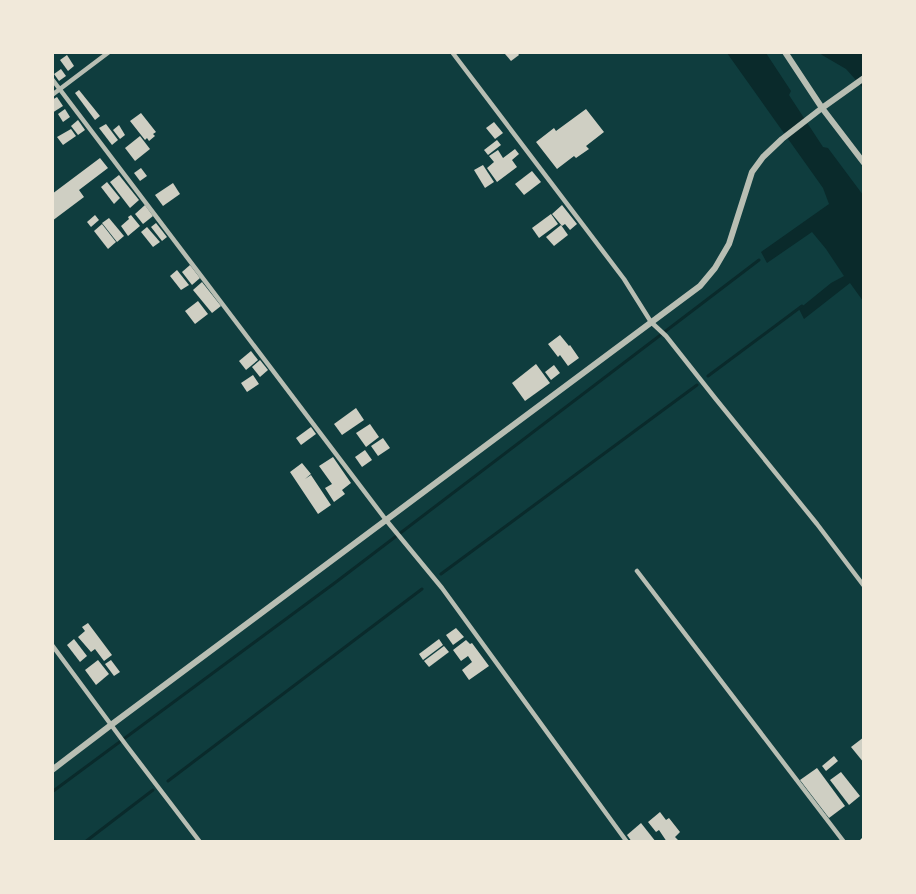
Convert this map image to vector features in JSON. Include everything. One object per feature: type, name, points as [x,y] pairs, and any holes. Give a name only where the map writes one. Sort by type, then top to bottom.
[{"type":"street","points":[[52,95],[109,52]]},
{"type":"street","points":[[452,52],[624,279],[651,322],[666,336],[864,586]]},
{"type":"street","points":[[785,52],[822,108],[864,163]]},
{"type":"street","points":[[52,770],[113,727],[700,286],[715,268],[729,244],[752,172],[763,157],[782,139],[864,78]]},
{"type":"street","points":[[52,80],[400,539],[442,588],[627,842]]},
{"type":"street","points":[[637,571],[844,842]]},
{"type":"street","points":[[52,645],[200,842]]},
{"type":"water","points":[[727,53],[766,53],[791,91],[789,95],[823,147],[828,148],[863,195],[863,301],[850,283],[804,319],[799,309],[831,283],[844,276],[812,232],[767,263],[761,252],[829,204],[823,188]]},
{"type":"water","points":[[820,53],[863,53],[863,88],[846,69]]},
{"type":"building","points":[[506,52],[517,52],[519,55],[511,61],[505,54]]},
{"type":"building","points":[[67,55],[74,66],[68,71],[60,60]]},
{"type":"building","points":[[61,69],[66,76],[59,81],[54,74]]},
{"type":"building","points":[[79,90],[100,116],[95,120],[75,93]]},
{"type":"building","points":[[57,97],[63,106],[52,113],[52,100]]},
{"type":"building","points":[[65,109],[70,117],[63,122],[58,114]]},
{"type":"building","points":[[586,109],[604,132],[586,146],[589,149],[576,158],[574,156],[557,169],[536,142],[554,128],[556,131]]},
{"type":"building","points":[[141,113],[156,132],[149,141],[147,138],[145,140],[130,121]]},
{"type":"building","points":[[78,120],[85,130],[78,135],[71,126]]},
{"type":"building","points":[[494,122],[503,133],[495,139],[486,128]]},
{"type":"building","points":[[106,124],[118,140],[112,145],[99,128]]},
{"type":"building","points":[[119,125],[125,135],[120,139],[113,130]]},
{"type":"building","points":[[71,129],[76,136],[63,145],[57,137]]},
{"type":"building","points":[[140,136],[150,149],[135,161],[125,148]]},
{"type":"building","points":[[497,140],[501,145],[488,155],[484,150]]},
{"type":"building","points":[[515,149],[519,154],[512,160],[517,167],[497,182],[487,168],[494,162],[489,156],[498,150],[503,158]]},
{"type":"building","points":[[100,158],[108,168],[79,190],[84,197],[52,221],[52,194]]},
{"type":"building","points":[[483,165],[494,182],[485,188],[474,170]]},
{"type":"building","points":[[141,168],[147,176],[140,181],[134,173]]},
{"type":"building","points":[[532,171],[541,182],[524,195],[515,184]]},
{"type":"building","points":[[119,175],[139,200],[130,208],[110,182]]},
{"type":"building","points":[[107,182],[120,198],[114,204],[101,187]]},
{"type":"building","points":[[173,183],[180,194],[163,206],[155,195]]},
{"type":"building","points":[[145,205],[153,216],[143,224],[135,214]]},
{"type":"building","points":[[562,205],[577,224],[570,230],[565,224],[562,226],[552,214]]},
{"type":"building","points":[[551,214],[558,224],[539,238],[532,228]]},
{"type":"building","points":[[95,215],[99,220],[91,227],[87,222]]},
{"type":"building","points":[[131,215],[140,226],[128,236],[121,226]]},
{"type":"building","points":[[109,218],[124,236],[117,242],[102,223]]},
{"type":"building","points":[[156,223],[167,237],[162,241],[151,227]]},
{"type":"building","points":[[102,224],[116,242],[108,249],[94,231]]},
{"type":"building","points":[[561,225],[568,235],[554,246],[546,237]]},
{"type":"building","points":[[147,227],[160,242],[153,247],[141,232]]},
{"type":"building","points":[[190,265],[200,278],[192,285],[182,272]]},
{"type":"building","points":[[177,270],[189,285],[181,290],[170,276]]},
{"type":"building","points":[[202,282],[221,306],[212,313],[193,290]]},
{"type":"building","points":[[198,301],[208,314],[195,324],[185,311]]},
{"type":"building","points":[[560,335],[579,358],[568,366],[548,344]]},
{"type":"building","points":[[251,351],[258,360],[246,370],[239,361]]},
{"type":"building","points":[[260,360],[268,370],[260,377],[252,367]]},
{"type":"building","points":[[536,364],[550,383],[525,401],[512,383]]},
{"type":"building","points":[[554,365],[560,373],[551,380],[545,372]]},
{"type":"building","points":[[253,375],[259,384],[247,392],[241,383]]},
{"type":"building","points":[[356,408],[364,420],[342,435],[334,424]]},
{"type":"building","points":[[370,424],[379,437],[366,447],[356,433]]},
{"type":"building","points":[[311,427],[316,434],[301,445],[296,438]]},
{"type":"building","points":[[383,438],[390,448],[378,456],[371,446]]},
{"type":"building","points":[[365,450],[372,460],[362,467],[355,457]]},
{"type":"building","points":[[333,457],[351,483],[342,490],[345,494],[334,502],[325,488],[332,484],[319,466]]},
{"type":"building","points":[[302,463],[311,474],[305,479],[311,475],[331,505],[318,514],[290,472]]},
{"type":"building","points":[[88,623],[112,655],[104,661],[95,649],[91,652],[78,637],[85,631],[82,627]]},
{"type":"building","points":[[456,628],[464,637],[453,645],[446,635]]},
{"type":"building","points":[[74,639],[87,656],[80,662],[67,645]]},
{"type":"building","points":[[439,639],[443,645],[423,660],[419,654]]},
{"type":"building","points":[[466,640],[472,643],[489,666],[469,680],[462,670],[472,662],[468,656],[461,661],[453,650]]},
{"type":"building","points":[[444,646],[449,652],[429,667],[424,661]]},
{"type":"building","points":[[98,660],[109,674],[96,685],[85,670]]},
{"type":"building","points":[[111,660],[120,672],[114,676],[105,664]]},
{"type":"building","points":[[864,737],[864,763],[851,747]]},
{"type":"building","points":[[834,756],[838,761],[826,771],[822,766]]},
{"type":"building","points":[[817,768],[845,806],[829,818],[800,780]]},
{"type":"building","points":[[841,772],[860,796],[849,805],[830,780]]},
{"type":"building","points":[[660,812],[666,820],[669,818],[680,832],[675,837],[677,842],[667,842],[659,830],[656,832],[648,822]]},
{"type":"building","points":[[641,823],[656,842],[632,842],[627,835]]},
{"type":"waterway","points":[[52,792],[336,582],[759,260]]},
{"type":"waterway","points":[[708,376],[802,306]]},
{"type":"waterway","points":[[441,574],[697,385]]},
{"type":"waterway","points":[[168,781],[422,589]]},
{"type":"waterway","points":[[85,842],[153,790]]}]
